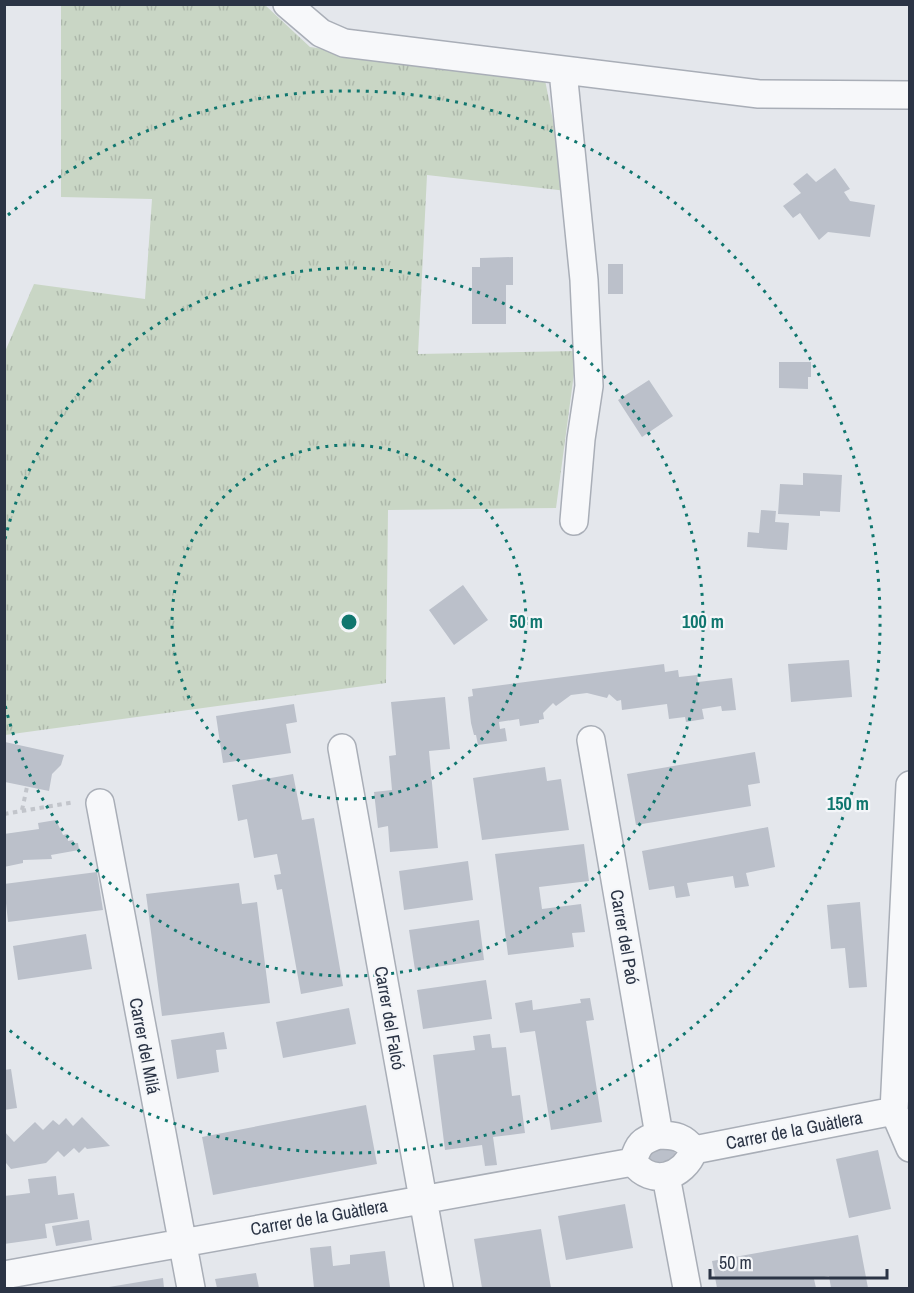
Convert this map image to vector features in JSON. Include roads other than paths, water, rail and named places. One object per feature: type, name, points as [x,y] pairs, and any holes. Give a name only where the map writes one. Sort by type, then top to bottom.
[{"type":"street","points":[[287,4],[321,33],[344,43],[759,94],[909,95]]},
{"type":"street","points":[[563,71],[584,280],[589,386],[580,439],[574,521]]},
{"type":"street","name":"Carrer del Paó","points":[[591,740],[644,1005],[659,1135]]},
{"type":"street","name":"Carrer del Falcó","points":[[342,748],[439,1288]]},
{"type":"street","points":[[909,785],[894,1111],[909,1148]]},
{"type":"street","name":"Carrer del Milá","points":[[100,803],[191,1288]]},
{"type":"street","name":"Carrer de la Guàtlera","points":[[693,1150],[894,1111]]},
{"type":"street","points":[[659,1135],[672,1135],[685,1139],[693,1150],[689,1162],[678,1172],[666,1176],[650,1176],[633,1162],[636,1150],[644,1140],[659,1135]]},
{"type":"street","name":"Carrer de la Guàtlera","points":[[4,1275],[633,1162]]},
{"type":"street","points":[[666,1176],[687,1288]]}]
